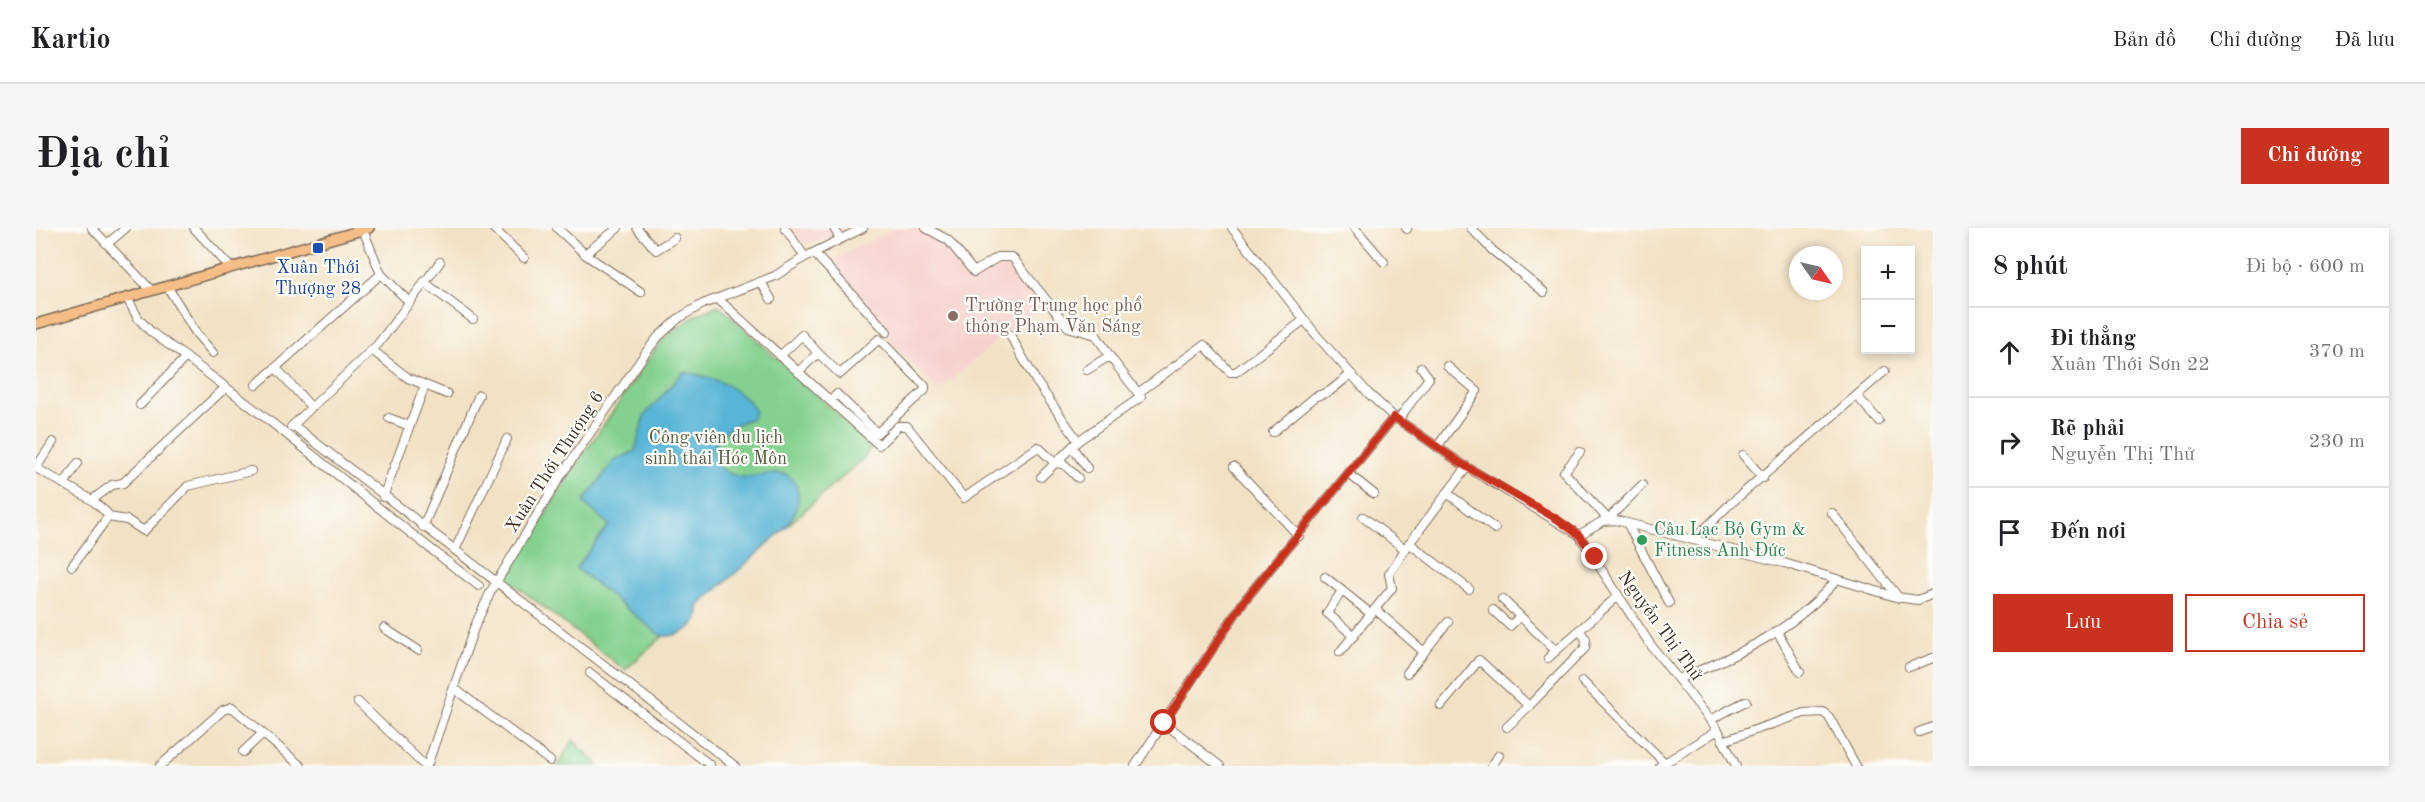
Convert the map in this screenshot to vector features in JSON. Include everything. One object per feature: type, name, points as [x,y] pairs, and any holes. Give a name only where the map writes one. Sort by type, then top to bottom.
[{"type":"main road","points":[[36,324],[366,229]]},
{"type":"street","points":[[92,228],[146,292]]},
{"type":"street","points":[[107,244],[126,228]]},
{"type":"street","points":[[194,228],[230,267]]},
{"type":"street","points":[[493,228],[524,258]]},
{"type":"street","points":[[557,228],[585,254],[641,292]]},
{"type":"street","points":[[585,254],[618,228]]},
{"type":"street","points":[[637,228],[656,250],[675,238]]},
{"type":"street","points":[[785,228],[805,257],[863,228]]},
{"type":"street","points":[[834,228],[840,239]]},
{"type":"street","points":[[926,228],[948,240],[974,272],[998,257],[1012,257],[1068,327],[1096,335],[1141,397],[1078,441],[1041,477]]},
{"type":"street","name":"Nguyễn Thị Thử","points":[[1232,228],[1304,320],[1368,394],[1396,419],[1467,467],[1579,535],[1618,596],[1718,730],[1736,766]]},
{"type":"street","points":[[1355,228],[1384,262]]},
{"type":"street","points":[[1471,228],[1484,243],[1544,292]]},
{"type":"street","points":[[366,229],[381,274],[409,302]]},
{"type":"street","points":[[814,253],[887,332]]},
{"type":"street","name":"Xuân Thới Thượng 6","points":[[426,766],[455,689],[474,628],[497,582],[566,468],[614,396],[658,337],[679,318],[703,304],[761,282],[805,257]]},
{"type":"street","points":[[286,433],[372,350],[440,262]]},
{"type":"street","points":[[256,386],[381,274]]},
{"type":"street","points":[[424,282],[473,319]]},
{"type":"street","points":[[761,282],[771,299]]},
{"type":"street","points":[[167,286],[196,333],[213,353]]},
{"type":"street","points":[[129,297],[138,318],[151,332],[286,433],[479,586]]},
{"type":"street","points":[[718,299],[879,445],[898,426],[907,426],[964,498],[1038,447],[1055,463],[1064,464],[1078,478]]},
{"type":"street","points":[[1138,393],[1204,345],[1212,350],[1230,372],[1236,372],[1304,320]]},
{"type":"street","points":[[780,356],[802,335],[840,374],[879,339],[925,386],[925,390],[877,433],[837,394],[830,401]]},
{"type":"street","points":[[1010,335],[1036,381],[1078,441]]},
{"type":"street","points":[[372,350],[408,378],[447,394]]},
{"type":"street","points":[[798,372],[818,353]]},
{"type":"street","points":[[140,405],[186,357]]},
{"type":"street","points":[[1087,370],[1106,358],[1111,358]]},
{"type":"street","points":[[1437,447],[1477,391],[1447,366]]},
{"type":"street","points":[[1135,766],[1244,601],[1429,378],[1421,367]]},
{"type":"street","points":[[276,368],[311,407]]},
{"type":"street","points":[[1693,540],[1729,505],[1885,371]]},
{"type":"street","points":[[1273,432],[1315,397],[1330,391],[1351,374]]},
{"type":"street","points":[[383,497],[425,385]]},
{"type":"street","points":[[92,500],[112,484],[123,483],[226,387]]},
{"type":"street","points":[[423,527],[479,395]]},
{"type":"street","points":[[1857,396],[1879,422]]},
{"type":"street","points":[[389,418],[410,426]]},
{"type":"street","points":[[293,425],[383,497],[735,766]]},
{"type":"street","points":[[455,550],[507,439]]},
{"type":"street","points":[[53,442],[36,468],[92,500],[107,513],[108,517]]},
{"type":"street","points":[[1072,447],[1087,468]]},
{"type":"street","points":[[1580,452],[1564,472],[1608,519],[1837,579],[1899,598],[1918,600],[1933,594]]},
{"type":"street","points":[[1743,455],[1763,478]]},
{"type":"street","points":[[64,484],[78,464]]},
{"type":"street","points":[[1234,466],[1299,536]]},
{"type":"street","points":[[1340,652],[1392,588],[1389,574],[1407,546],[1467,467]]},
{"type":"street","points":[[108,517],[128,520],[144,531],[188,486],[250,471]]},
{"type":"street","points":[[1349,474],[1374,494]]},
{"type":"street","points":[[1579,535],[1608,519],[1642,485]]},
{"type":"street","points":[[1447,493],[1495,529]]},
{"type":"street","points":[[1832,513],[1899,598]]},
{"type":"street","points":[[72,566],[108,517]]},
{"type":"street","points":[[1363,517],[1469,588]]},
{"type":"street","points":[[1627,523],[1669,603]]},
{"type":"street","points":[[1324,577],[1424,652]]},
{"type":"street","points":[[1678,679],[1720,663],[1806,613],[1837,579]]},
{"type":"street","points":[[1342,591],[1328,613],[1354,636]]},
{"type":"street","points":[[1548,658],[1618,596]]},
{"type":"street","points":[[1502,599],[1556,651]]},
{"type":"street","points":[[1493,610],[1510,626],[1520,615]]},
{"type":"street","points":[[1407,674],[1448,622]]},
{"type":"street","points":[[384,628],[418,650]]},
{"type":"street","points":[[1507,728],[1583,650],[1586,641],[1579,630]]},
{"type":"street","points":[[1777,630],[1800,672]]},
{"type":"street","points":[[1909,667],[1933,658]]},
{"type":"street","points":[[1441,706],[1479,660],[1529,706]]},
{"type":"street","points":[[590,673],[711,765],[720,754]]},
{"type":"street","points":[[1582,681],[1662,765],[1718,730]]},
{"type":"street","points":[[455,689],[550,761]]},
{"type":"street","points":[[1710,720],[1746,701]]},
{"type":"street","points":[[358,702],[426,766]]},
{"type":"street","points":[[160,766],[223,710],[232,707],[301,766]]},
{"type":"street","points":[[1723,741],[1804,713],[1823,712],[1829,717],[1856,766]]},
{"type":"street","points":[[1164,723],[1220,766]]},
{"type":"street","points":[[1919,732],[1933,727]]},
{"type":"street","points":[[243,752],[262,734]]},
{"type":"street","points":[[1492,766],[1499,755]]},
{"type":"shaded area","points":[[789,228],[842,228],[843,230],[819,242],[802,243]]},
{"type":"shaded area","name":"Trường Trung học phổ thông Phạm Văn Sáng","points":[[896,228],[921,228],[925,233],[949,244],[977,278],[1000,268],[1002,263],[1012,260],[1046,306],[1010,329],[939,391],[887,338],[891,333],[829,268],[832,260]]},
{"type":"green space","name":"Công viên du lịch sinh thái Hóc Môn","points":[[719,305],[872,446],[864,458],[625,670],[506,578],[574,468],[661,341],[696,315]]},
{"type":"green space","points":[[573,740],[599,766],[557,766]]},
{"type":"water","points":[[683,372],[714,379],[733,388],[755,410],[753,418],[728,429],[715,445],[713,452],[718,466],[737,476],[745,477],[786,474],[797,487],[798,501],[784,529],[698,607],[699,614],[693,625],[680,633],[666,636],[660,635],[576,568],[609,525],[583,502],[614,461],[635,451],[644,416]]},
{"type":"place","name":"Xuân Thới Thượng 28","points":[[318,248]]},
{"type":"place","name":"Trường Trung học phổ thông Phạm Văn Sáng","points":[[953,316]]},
{"type":"place","name":"Câu Lạc Bộ Gym & Fitness Anh Đức","points":[[1642,540]]},
{"type":"route","points":[[1164,723],[1244,601],[1394,417],[1462,464],[1557,519],[1579,535],[1595,557]]}]
